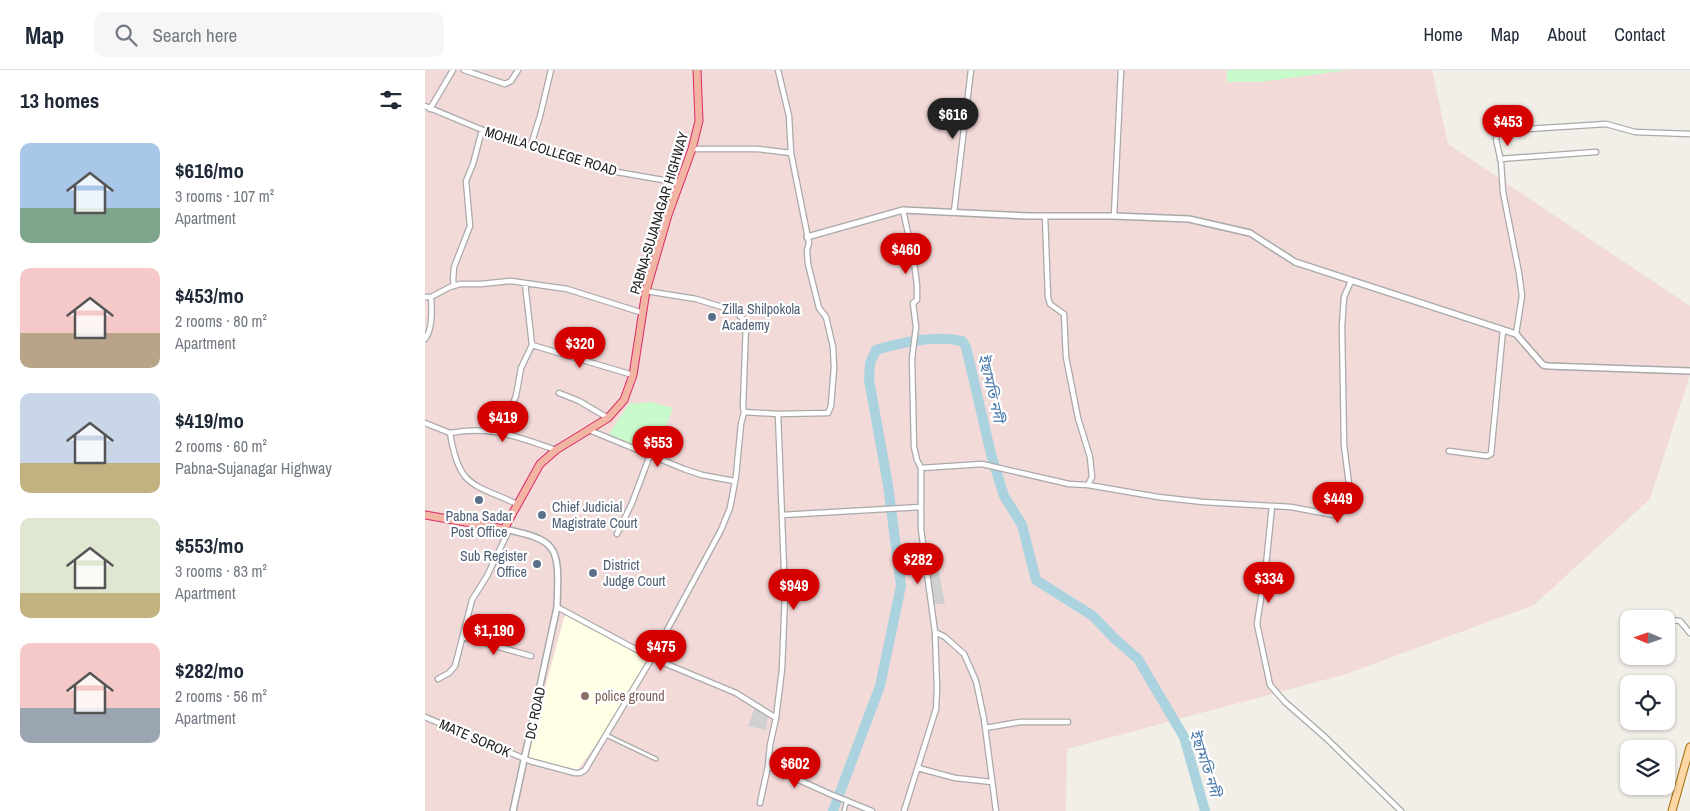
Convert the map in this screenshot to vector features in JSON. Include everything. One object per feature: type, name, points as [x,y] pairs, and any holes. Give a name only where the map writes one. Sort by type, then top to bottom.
[{"type":"highway","name":"PABNA-SUJANAGAR HIGHWAY","points":[[507,530],[517,504],[540,464],[556,450],[608,418],[624,400],[633,375],[647,291],[668,215],[692,149],[699,121],[697,70]]},
{"type":"highway","points":[[425,515],[507,530]]},
{"type":"main road","points":[[1672,811],[1690,747]]},
{"type":"street","points":[[430,109],[453,70]]},
{"type":"street","points":[[464,70],[505,84],[511,81],[518,70]]},
{"type":"street","points":[[531,145],[540,116],[549,70]]},
{"type":"street","points":[[744,412],[778,414],[828,413],[831,406],[834,367],[833,347],[826,316],[819,308],[808,264],[807,237],[791,153],[789,116],[778,70]]},
{"type":"street","points":[[954,212],[971,70]]},
{"type":"street","points":[[1114,216],[1121,70]]},
{"type":"street","name":"MOHILA COLLEGE ROAD","points":[[425,106],[497,136],[617,172],[680,183]]},
{"type":"street","points":[[1516,334],[1522,301],[1521,289],[1503,192],[1497,134],[1502,130],[1606,124],[1635,132],[1690,134]]},
{"type":"street","points":[[454,286],[454,267],[470,226],[466,181],[473,164],[482,130]]},
{"type":"street","points":[[692,149],[758,149],[791,153]]},
{"type":"street","points":[[1500,160],[1596,152]]},
{"type":"street","points":[[807,237],[903,210],[1029,216],[1114,216],[1189,219],[1251,233],[1295,262],[1516,334],[1543,364],[1548,366],[1690,371]]},
{"type":"street","points":[[903,210],[917,286],[917,300],[913,303],[916,327],[912,359],[914,447],[921,468],[921,529],[935,632],[937,665],[936,709],[904,811]]},
{"type":"street","points":[[1045,216],[1048,297],[1050,304],[1064,314],[1066,357],[1078,418],[1090,457],[1092,477],[1088,485]]},
{"type":"street","points":[[425,297],[431,297],[460,284],[481,284],[511,280],[567,289],[643,313]]},
{"type":"street","points":[[921,468],[982,464],[1069,484],[1088,485],[1158,497],[1291,507],[1334,515],[1340,514],[1350,504],[1351,500],[1345,445],[1342,326],[1344,297],[1351,280]]},
{"type":"street","points":[[501,432],[515,396],[521,368],[532,345],[525,283]]},
{"type":"street","points":[[647,291],[696,299],[735,311],[746,324],[747,332],[744,412],[730,508],[721,530],[652,658],[607,735],[656,759]]},
{"type":"street","points":[[425,339],[429,334],[432,309],[431,297]]},
{"type":"street","points":[[1449,451],[1487,456],[1491,454],[1503,330]]},
{"type":"street","points":[[532,345],[633,375]]},
{"type":"street","points":[[559,393],[579,401],[608,418]]},
{"type":"street","points":[[760,803],[776,718],[782,669],[784,612],[783,515],[777,432],[778,414]]},
{"type":"street","points":[[425,423],[450,433],[468,429],[501,432],[556,450]]},
{"type":"street","points":[[589,430],[702,475],[734,481]]},
{"type":"street","points":[[450,433],[454,456],[460,472],[472,484],[517,504]]},
{"type":"street","points":[[617,534],[632,503],[650,454]]},
{"type":"street","points":[[1272,506],[1257,624],[1270,685],[1301,717],[1326,738],[1401,811]]},
{"type":"street","points":[[783,515],[921,507]]},
{"type":"street","points":[[438,679],[449,673],[455,666],[472,600],[487,576],[507,530]]},
{"type":"street","name":"DC ROAD","points":[[507,530],[524,533],[551,547],[555,554],[557,573],[557,607],[527,760],[513,811]]},
{"type":"street","points":[[557,607],[652,658],[736,693],[776,718]]},
{"type":"street","points":[[1675,620],[1680,620],[1690,633]]},
{"type":"street","points":[[935,632],[945,637],[964,654],[976,681],[985,728],[996,811]]},
{"type":"street","points":[[463,636],[531,656]]},
{"type":"street","name":"MATE SOROK","points":[[425,717],[527,760],[572,773],[580,773],[585,770],[607,735]]},
{"type":"street","points":[[985,728],[1020,722],[1068,722]]},
{"type":"street","points":[[768,766],[872,811]]},
{"type":"street","points":[[918,768],[955,778],[992,782]]},
{"type":"street","points":[[843,811],[847,800]]},
{"type":"shaded area","points":[[425,70],[1432,70],[1448,144],[1690,306],[1690,375],[1650,499],[1534,605],[1346,674],[1067,749],[1066,811],[425,811]]},
{"type":"shaded area","points":[[927,567],[938,567],[945,604],[930,604]]},
{"type":"shaded area","name":"police ground","points":[[565,614],[649,659],[604,734],[575,773],[526,759]]},
{"type":"shaded area","points":[[755,707],[768,716],[766,730],[748,726]]},
{"type":"green space","points":[[1227,70],[1348,70],[1260,82],[1227,82]]},
{"type":"green space","points":[[651,402],[673,408],[655,455],[609,434],[629,404]]},
{"type":"waterway","name":"ইছামতি নদী","points":[[833,811],[880,686],[901,586],[888,485],[869,380],[870,363],[876,350],[897,344],[930,339],[962,341],[966,347],[991,454],[1004,496],[1022,525],[1036,580],[1093,616],[1138,659],[1184,737],[1205,811]]},
{"type":"place","name":"Zilla Shilpokola Academy","points":[[712,317]]},
{"type":"place","name":"Pabna Sadar Post Office","points":[[479,500]]},
{"type":"place","name":"Chief Judicial Magistrate Court","points":[[542,515]]},
{"type":"place","name":"Sub Register Office","points":[[537,564]]},
{"type":"place","name":"District Judge Court","points":[[593,573]]},
{"type":"place","name":"police ground","points":[[585,696]]}]
